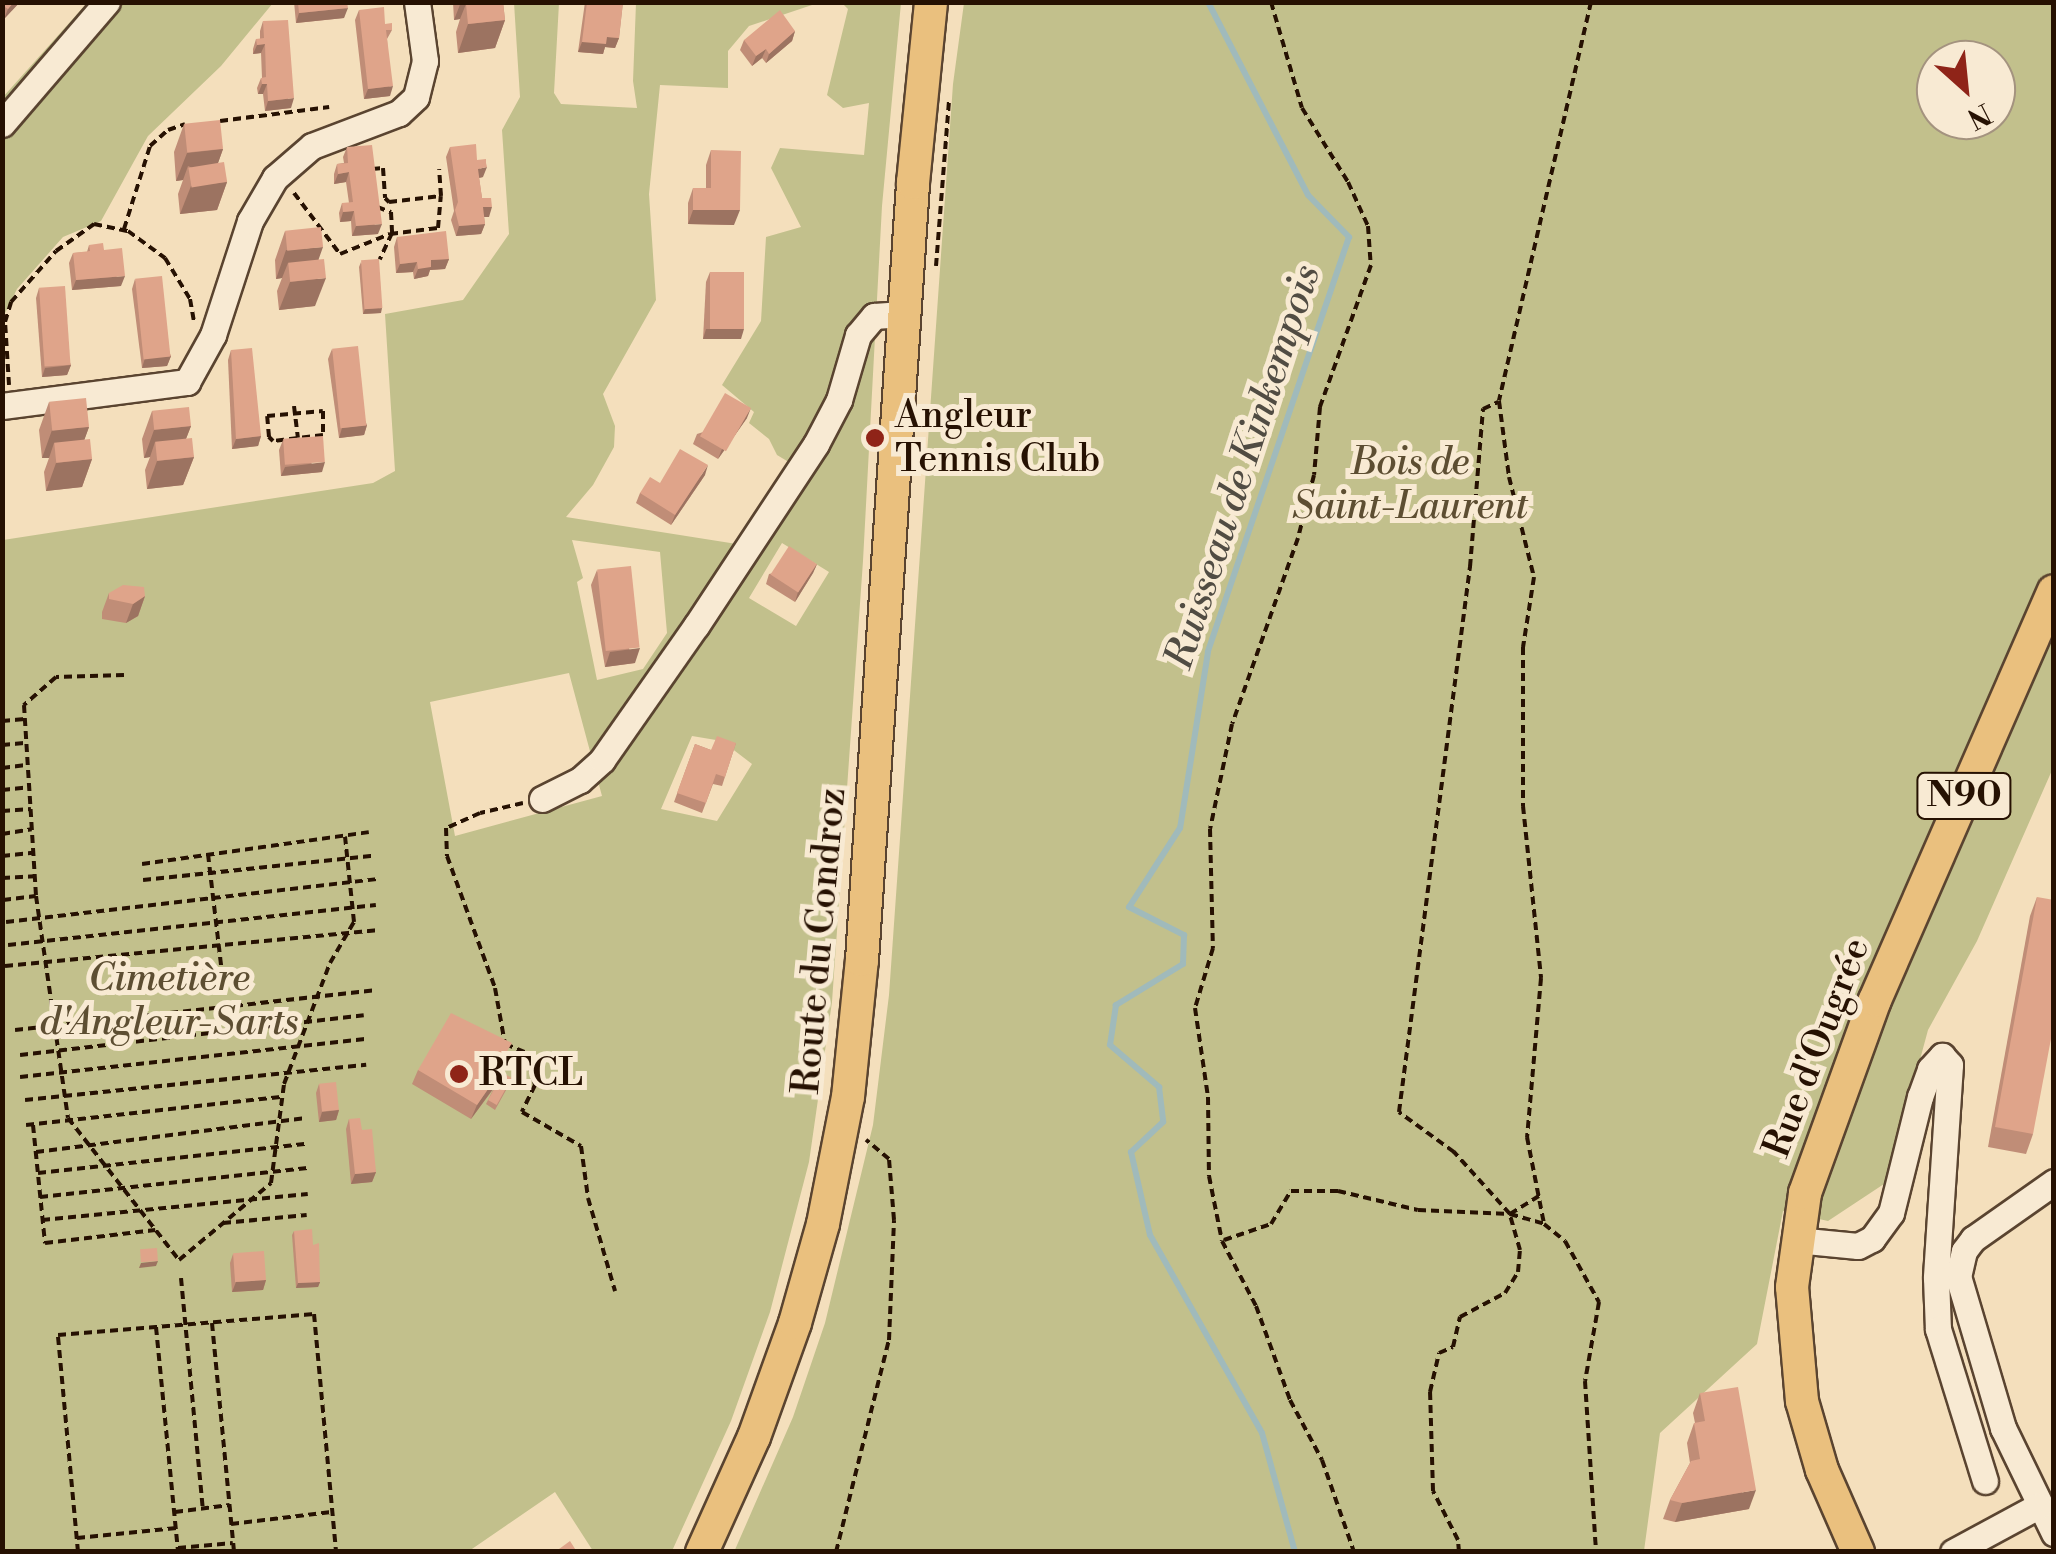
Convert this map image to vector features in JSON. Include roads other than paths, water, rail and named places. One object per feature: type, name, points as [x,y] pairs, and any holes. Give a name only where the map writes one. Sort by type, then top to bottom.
[{"type":"main road","name":"Route du Condroz","points":[[702,1552],[754,1436],[790,1339],[823,1224],[842,1134],[862,960],[931,2]]},
{"type":"main road","name":"Rue d'Ougrée","points":[[1858,1552],[1822,1470],[1802,1401],[1794,1340],[1796,1240],[1809,1178],[1875,1000],[2054,592]]},
{"type":"street","points":[[2,124],[107,2]]},
{"type":"street","points":[[7,405],[186,382],[210,342],[250,221],[275,178],[312,146],[399,113],[416,97],[425,61],[416,2]]},
{"type":"street","points":[[542,799],[580,780],[602,760],[696,626],[816,444],[838,400],[858,335],[874,316],[906,314]]},
{"type":"street","points":[[1796,1240],[1858,1246],[1872,1240],[1891,1213],[1920,1097],[1930,1069],[1942,1056],[1950,1065],[1936,1278],[1938,1329],[1985,1481]]},
{"type":"street","points":[[2054,1182],[1973,1239],[1964,1251],[1958,1276],[1997,1410],[2038,1506],[2054,1532]]},
{"type":"street","points":[[1953,1552],[2038,1506]]},
{"type":"waterway","name":"Ruisseau de Kinkempois","points":[[1208,2],[1308,195],[1349,237],[1208,652],[1180,828],[1129,907],[1184,935],[1183,964],[1116,1005],[1110,1045],[1159,1087],[1163,1122],[1131,1152],[1150,1235],[1262,1433],[1295,1552]]},
{"type":"place","name":"Angleur Tennis Club","points":[[875,438]]},
{"type":"place","name":"RTCL","points":[[459,1074]]},
{"type":"park label","name":"Bois de Saint-Laurent","points":[[1410,485]]},
{"type":"park label","name":"Cimetière d'Angleur-Sarts","points":[[169,1001]]}]
